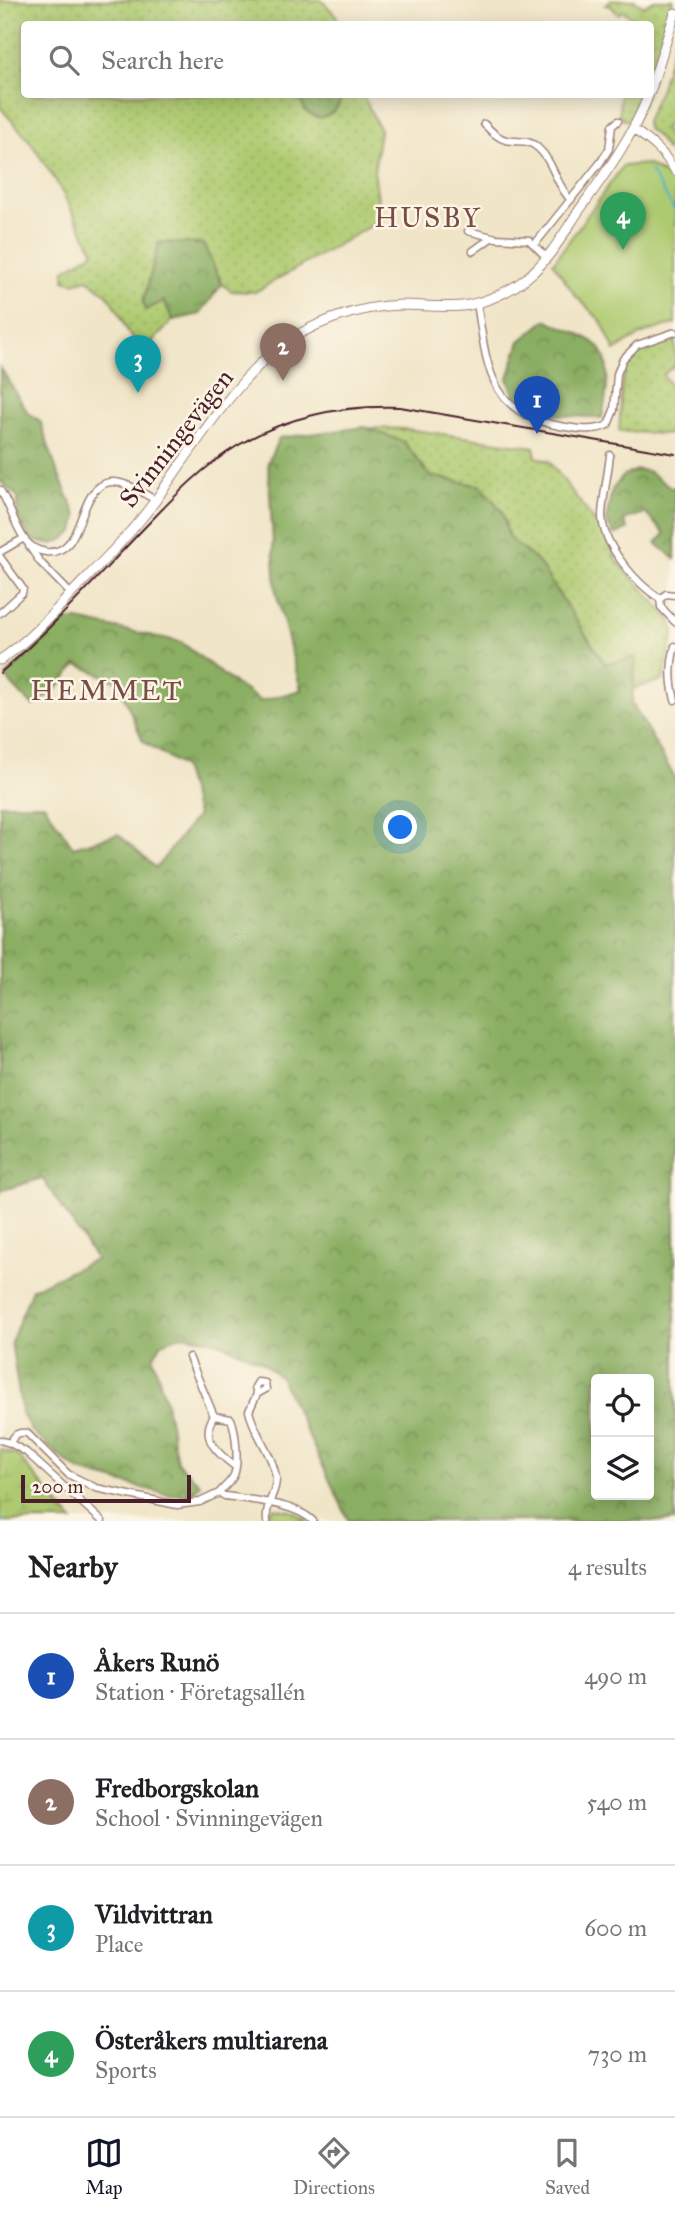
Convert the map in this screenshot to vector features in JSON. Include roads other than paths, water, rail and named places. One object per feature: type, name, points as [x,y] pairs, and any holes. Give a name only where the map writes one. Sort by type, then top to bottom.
[{"type":"main road","name":"Svinningevägen","points":[[654,80],[675,13]]},
{"type":"main road","name":"Svinningevägen","points":[[0,660],[19,646],[72,594],[126,536],[155,500],[194,443],[240,387],[267,358],[288,341],[316,327],[367,309],[399,305],[455,306],[477,303],[521,283],[546,257],[617,159],[648,98]]},
{"type":"street","points":[[535,244],[609,149],[611,129],[618,121]]},
{"type":"street","points":[[484,124],[506,140],[527,140],[538,147],[548,159],[571,200]]},
{"type":"street","points":[[634,130],[666,155],[675,171]]},
{"type":"street","points":[[468,232],[496,238],[523,239],[535,244],[546,257]]},
{"type":"street","points":[[473,251],[486,240],[496,238]]},
{"type":"street","points":[[477,303],[484,350],[494,383],[502,396],[524,415],[561,426],[590,429],[608,425],[614,410],[619,365],[627,354],[644,342],[675,332]]},
{"type":"street","points":[[610,455],[602,517],[605,528],[625,566],[649,592],[660,599]]},
{"type":"street","points":[[26,541],[42,551],[58,551],[65,547],[74,534],[91,495],[109,482],[121,483],[155,500]]},
{"type":"street","points":[[0,490],[40,562],[72,594]]},
{"type":"street","points":[[0,552],[26,541]]},
{"type":"street","points":[[0,557],[23,589],[0,613]]},
{"type":"street","points":[[660,599],[666,594],[675,595]]},
{"type":"street","points":[[660,599],[661,607],[675,622]]},
{"type":"street","points":[[675,646],[670,661],[670,679],[675,700]]},
{"type":"street","points":[[189,1357],[214,1416]]},
{"type":"street","points":[[257,1394],[249,1411],[250,1417],[276,1480],[267,1504],[267,1521]]},
{"type":"street","points":[[10,1443],[14,1434],[27,1433],[68,1475],[96,1488],[177,1505],[200,1502],[219,1493],[233,1478],[236,1467],[232,1419],[214,1416]]},
{"type":"street","points":[[214,1416],[209,1423],[207,1434],[213,1447],[236,1467]]},
{"type":"street","points":[[0,1440],[26,1452],[102,1521]]},
{"type":"street","points":[[219,1493],[295,1510],[313,1521]]},
{"type":"waterway","points":[[650,171],[675,211]]},
{"type":"waterway","points":[[0,1518],[3,1521]]},
{"type":"railway","points":[[0,673],[56,620],[200,473],[237,446],[296,420],[358,408],[400,407],[675,454]]},
{"type":"place","name":"Österåkers multiarena","points":[[623,250]]},
{"type":"place","name":"Fredborgskolan","points":[[283,381]]},
{"type":"place","name":"Vildvittran","points":[[138,393]]},
{"type":"place","name":"Åkers Runö","points":[[537,434]]},
{"type":"district","name":"HUSBY","points":[[428,217]]},
{"type":"district","name":"HEMMET","points":[[107,690]]}]
